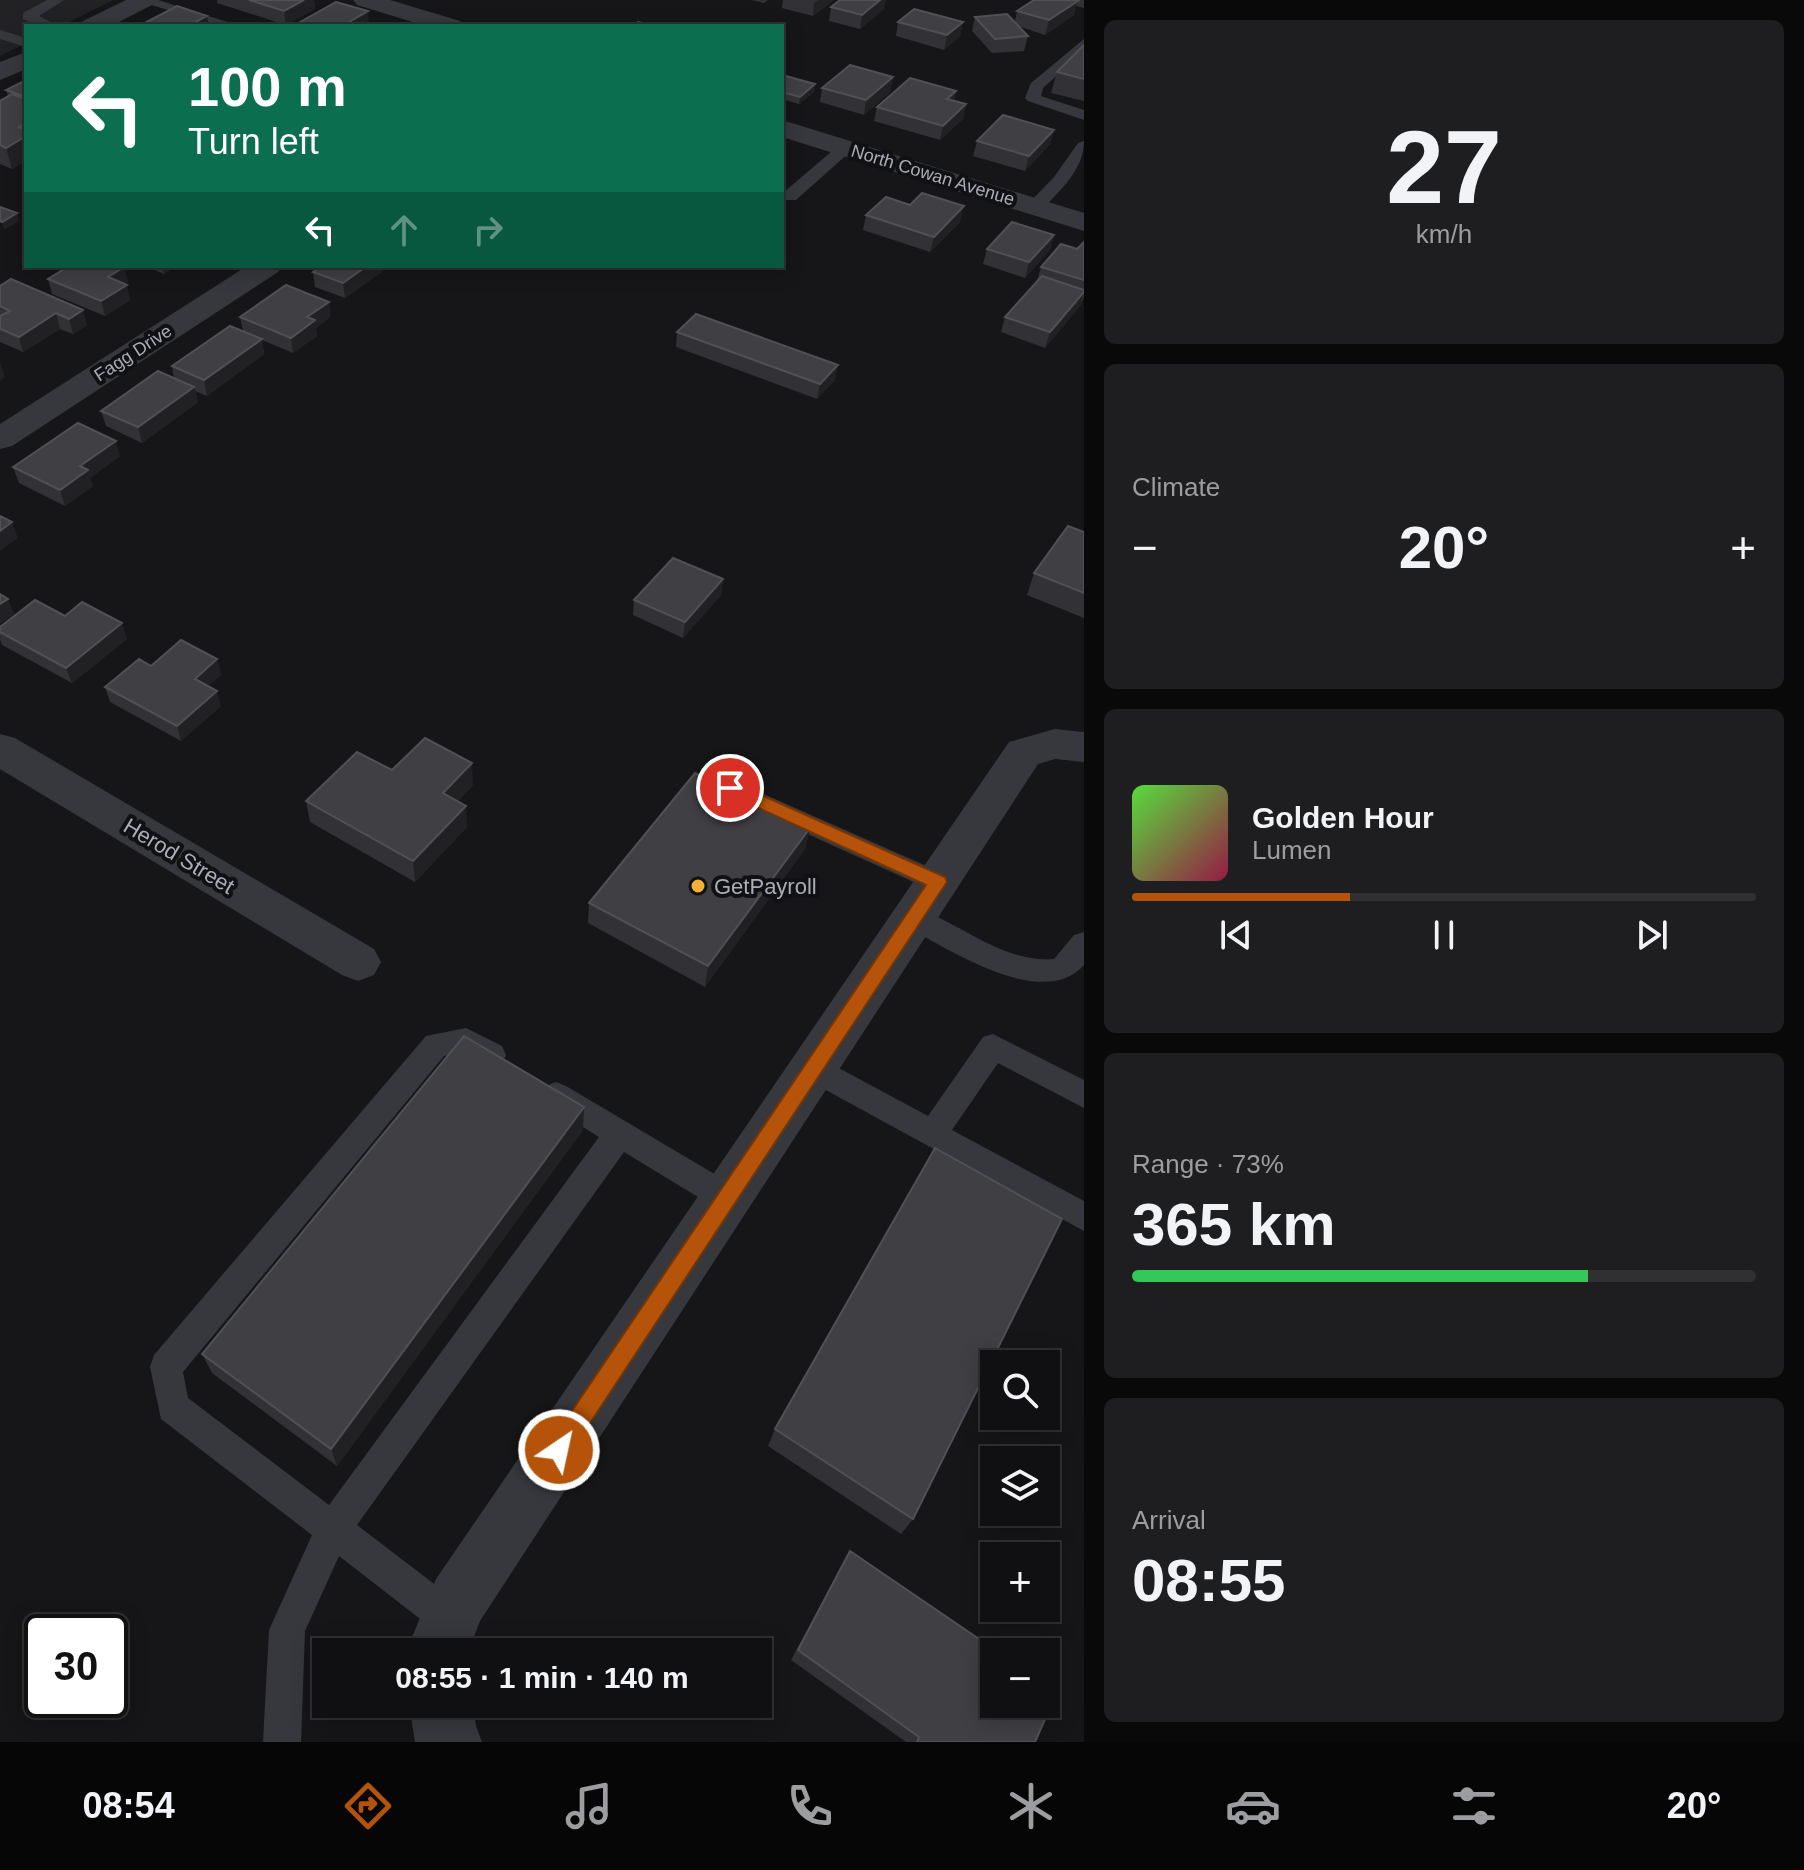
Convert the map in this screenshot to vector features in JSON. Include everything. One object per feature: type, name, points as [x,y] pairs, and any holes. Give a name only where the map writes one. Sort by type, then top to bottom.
[{"type":"street","points":[[96,24],[143,0]]},
{"type":"street","points":[[365,0],[444,24]]},
{"type":"street","points":[[0,72],[24,60]]},
{"type":"street","name":"North Cowan Avenue","points":[[784,129],[1084,222]]},
{"type":"street","name":"Fagg Drive","points":[[0,439],[264,268]]},
{"type":"street","points":[[443,1636],[458,1601],[1024,753],[1055,744],[1084,747]]},
{"type":"street","name":"Herod Street","points":[[0,749],[358,962]]},
{"type":"street","points":[[443,1718],[445,1737],[450,1742]]},
{"type":"lane","points":[[46,24],[28,16],[57,0]]},
{"type":"lane","points":[[143,0],[226,24]]},
{"type":"lane","points":[[0,34],[24,42]]},
{"type":"lane","points":[[1084,43],[1036,86],[1033,98],[1084,115]]},
{"type":"lane","points":[[1035,207],[1084,146]]},
{"type":"lane","points":[[790,196],[845,148]]},
{"type":"lane","points":[[1066,169],[1084,174]]},
{"type":"lane","points":[[730,788],[926,900],[1027,971],[1054,971],[1073,962],[1084,943]]},
{"type":"lane","points":[[443,1636],[333,1529],[173,1407],[166,1367],[436,1045],[466,1040],[727,1198]]},
{"type":"lane","points":[[934,1132],[993,1046],[1084,1095]]},
{"type":"lane","points":[[812,1068],[934,1132],[1084,1217]]},
{"type":"lane","points":[[282,1742],[287,1630],[333,1529],[619,1134]]},
{"type":"shaded area","points":[[0,0],[113,0],[65,24],[24,24],[24,44],[0,56]]},
{"type":"building","points":[[249,0],[304,0],[284,11]]},
{"type":"building","points":[[840,0],[880,0],[862,15],[831,7]]},
{"type":"building","points":[[1034,0],[1078,1],[1049,20],[1017,11]]},
{"type":"building","points":[[336,2],[368,11],[345,24],[297,24]]},
{"type":"building","points":[[177,6],[207,16],[192,24],[143,24]]},
{"type":"building","points":[[914,9],[963,22],[947,35],[898,22]]},
{"type":"building","points":[[1007,14],[1028,36],[995,39],[975,17]]},
{"type":"building","points":[[1084,45],[1084,79],[1057,72]]},
{"type":"building","points":[[850,65],[893,77],[866,100],[822,88]]},
{"type":"building","points":[[784,76],[815,84],[800,97],[784,93]]},
{"type":"building","points":[[910,78],[956,91],[947,99],[966,104],[943,126],[877,107]]},
{"type":"building","points":[[24,81],[24,96],[6,90]]},
{"type":"building","points":[[12,94],[24,98],[24,124],[19,127],[24,129],[24,137],[6,148],[0,145],[0,101]]},
{"type":"building","points":[[1003,115],[1054,130],[1029,156],[977,141]]},
{"type":"building","points":[[922,193],[964,206],[934,237],[866,215],[886,197],[910,205]]},
{"type":"building","points":[[0,207],[17,213],[2,222]]},
{"type":"building","points":[[1012,222],[1054,235],[1029,262],[987,249]]},
{"type":"building","points":[[1084,242],[1084,280],[1041,267],[1061,244],[1077,249]]},
{"type":"building","points":[[66,268],[122,268],[108,277],[127,285],[101,301],[48,279]]},
{"type":"building","points":[[319,268],[364,268],[343,283],[313,272]]},
{"type":"building","points":[[1042,276],[1084,290],[1050,332],[1005,317]]},
{"type":"building","points":[[11,279],[83,310],[69,319],[56,313],[19,337],[0,329],[0,316],[10,311],[0,306],[0,286]]},
{"type":"building","points":[[286,285],[329,302],[307,317],[315,320],[291,338],[240,317]]},
{"type":"building","points":[[696,314],[838,365],[820,384],[677,332]]},
{"type":"building","points":[[230,326],[262,339],[204,380],[172,366]]},
{"type":"building","points":[[158,371],[194,387],[138,427],[101,411]]},
{"type":"building","points":[[78,423],[116,441],[80,466],[88,470],[60,490],[13,467]]},
{"type":"building","points":[[0,516],[12,522],[0,531]]},
{"type":"building","points":[[1068,526],[1084,532],[1084,593],[1034,573]]},
{"type":"building","points":[[673,558],[723,579],[685,622],[634,600]]},
{"type":"building","points":[[35,600],[65,616],[82,602],[122,623],[66,668],[0,632],[0,627]]},
{"type":"building","points":[[181,640],[217,659],[195,679],[217,691],[177,726],[105,687],[139,659],[151,666]]},
{"type":"building","points":[[425,738],[472,763],[443,793],[466,806],[413,861],[306,801],[357,752],[392,770]]},
{"type":"building","name":"GetPayroll","points":[[695,773],[810,828],[708,966],[589,903]]},
{"type":"building","points":[[464,1036],[584,1107],[331,1449],[202,1354]]},
{"type":"building","points":[[935,1148],[1062,1219],[997,1350],[980,1350],[980,1384],[913,1519],[775,1429]]},
{"type":"building","points":[[850,1551],[980,1640],[980,1718],[1046,1718],[1035,1742],[917,1742],[919,1737],[798,1650]]},
{"type":"place","name":"GetPayroll","points":[[698,886]]},
{"type":"route","points":[[559,1450],[938,882],[730,788]]}]
